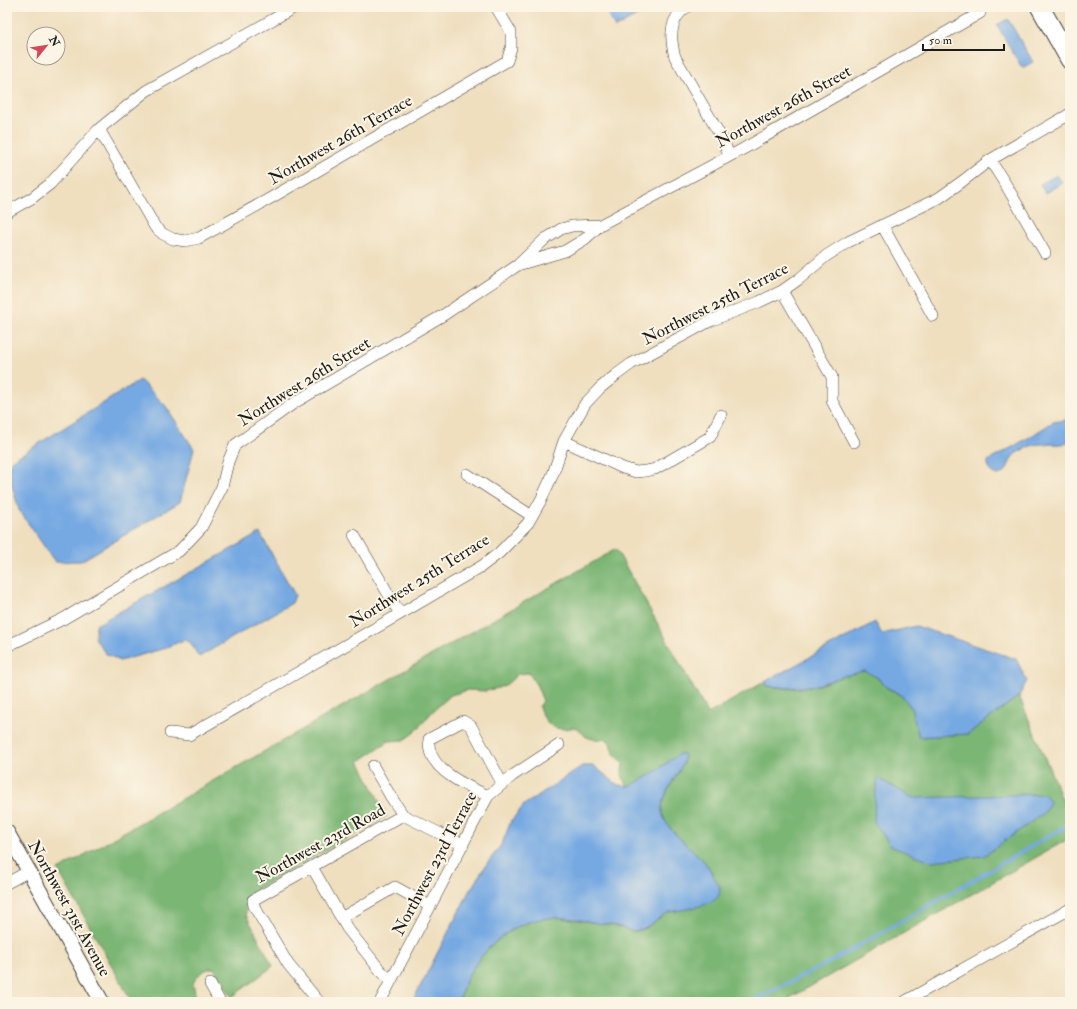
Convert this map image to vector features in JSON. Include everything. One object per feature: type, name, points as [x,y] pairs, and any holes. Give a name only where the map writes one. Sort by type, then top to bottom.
[{"type":"main road","points":[[1040,7],[1070,60]]},
{"type":"street","points":[[7,212],[32,198],[50,184],[99,129],[146,91],[295,7]]},
{"type":"street","name":"Northwest 26th Terrace","points":[[99,129],[155,227],[163,234],[173,239],[185,241],[199,238],[507,61],[511,48],[511,32],[496,7]]},
{"type":"street","points":[[684,8],[675,20],[671,44],[675,57],[724,142],[729,156]]},
{"type":"street","name":"Northwest 26th Street","points":[[518,265],[565,251],[585,239],[600,224],[729,156],[980,12]]},
{"type":"street","name":"Northwest 25th Terrace","points":[[170,733],[189,735],[482,566],[499,553],[528,523],[553,474],[564,441],[585,404],[600,388],[631,364],[710,321],[759,302],[782,291],[826,256],[848,242],[939,198],[990,160],[1070,114]]},
{"type":"street","points":[[990,160],[1045,253]]},
{"type":"street","name":"Northwest 26th Street","points":[[7,646],[63,619],[179,551],[201,528],[222,487],[228,462],[235,445],[294,403],[445,314],[518,265],[545,239],[561,229],[572,226],[600,224]]},
{"type":"street","points":[[882,225],[933,316]]},
{"type":"street","points":[[782,291],[832,378],[832,401],[854,442]]},
{"type":"street","points":[[564,441],[623,468],[636,472],[646,471],[655,469],[710,437],[721,415]]},
{"type":"street","points":[[467,474],[532,516]]},
{"type":"street","points":[[354,535],[400,614]]},
{"type":"street","points":[[488,796],[443,771],[436,764],[430,751],[429,739],[463,721],[471,726],[502,783]]},
{"type":"street","name":"Northwest 23rd Terrace","points":[[380,1002],[488,796],[502,783],[559,745]]},
{"type":"street","points":[[373,766],[403,815],[463,845]]},
{"type":"street","name":"Northwest 23rd Road","points":[[319,1002],[288,964],[254,906],[253,900],[403,815]]},
{"type":"street","name":"Northwest 31st Avenue","points":[[7,832],[102,1002]]},
{"type":"street","points":[[312,867],[347,928],[380,970],[391,981]]},
{"type":"street","points":[[7,883],[29,871]]},
{"type":"street","points":[[341,918],[395,886],[430,906]]},
{"type":"street","points":[[904,1002],[1070,910]]},
{"type":"street","points":[[210,984],[220,1002]]},
{"type":"green space","points":[[616,549],[708,714],[766,681],[766,686],[803,688],[821,684],[852,673],[864,671],[874,675],[887,688],[899,694],[908,702],[913,713],[919,737],[968,734],[1019,696],[1067,811],[1070,809],[1070,838],[783,1002],[459,1002],[464,986],[472,970],[482,956],[509,932],[524,924],[541,919],[558,917],[621,927],[631,931],[638,931],[647,927],[667,913],[682,910],[713,873],[670,828],[662,813],[662,806],[666,796],[683,764],[664,765],[652,774],[630,786],[627,785],[622,775],[623,764],[613,752],[610,742],[604,738],[590,738],[574,728],[558,729],[550,725],[539,707],[543,701],[537,686],[529,673],[518,674],[507,684],[498,688],[485,691],[468,690],[451,695],[432,712],[416,731],[404,740],[389,741],[359,761],[387,816],[253,891],[246,902],[246,915],[273,966],[232,997],[214,968],[202,972],[193,983],[197,1002],[132,1002],[58,870]]},
{"type":"water","points":[[604,7],[653,7],[615,28]]},
{"type":"water","points":[[1008,19],[1033,62],[1022,68],[997,25]]},
{"type":"water","points":[[1057,175],[1062,183],[1045,193],[1040,184]]},
{"type":"water","points":[[140,380],[165,405],[194,449],[180,502],[81,561],[55,562],[19,510],[8,472],[11,461]]},
{"type":"water","points":[[1065,420],[1070,422],[1070,442],[1064,444],[1042,444],[1030,446],[1013,456],[1004,473],[998,475],[992,473],[988,465],[988,461],[1053,422]]},
{"type":"water","points":[[260,533],[295,595],[292,603],[199,657],[190,642],[184,640],[162,649],[120,661],[105,653],[95,638],[96,625]]},
{"type":"water","points":[[875,622],[882,634],[916,626],[1016,659],[1027,681],[1019,696],[968,734],[919,737],[911,707],[900,694],[886,687],[878,678],[865,671],[814,686],[790,688],[766,686],[766,681]]},
{"type":"water","points":[[679,754],[683,754],[683,764],[665,796],[662,806],[662,813],[670,828],[702,859],[712,873],[720,888],[719,895],[715,900],[690,909],[669,912],[648,926],[635,931],[630,931],[621,927],[567,918],[544,919],[523,924],[498,940],[477,962],[463,988],[459,1002],[412,1002],[470,890],[488,862],[502,844],[511,821],[524,805],[582,766],[594,766],[618,785],[630,786],[652,774]]},
{"type":"water","points":[[878,778],[913,798],[1045,794],[1050,802],[1044,813],[984,856],[931,861],[892,847],[874,822],[875,796]]},
{"type":"waterway","points":[[750,1002],[834,960],[1070,824]]}]
